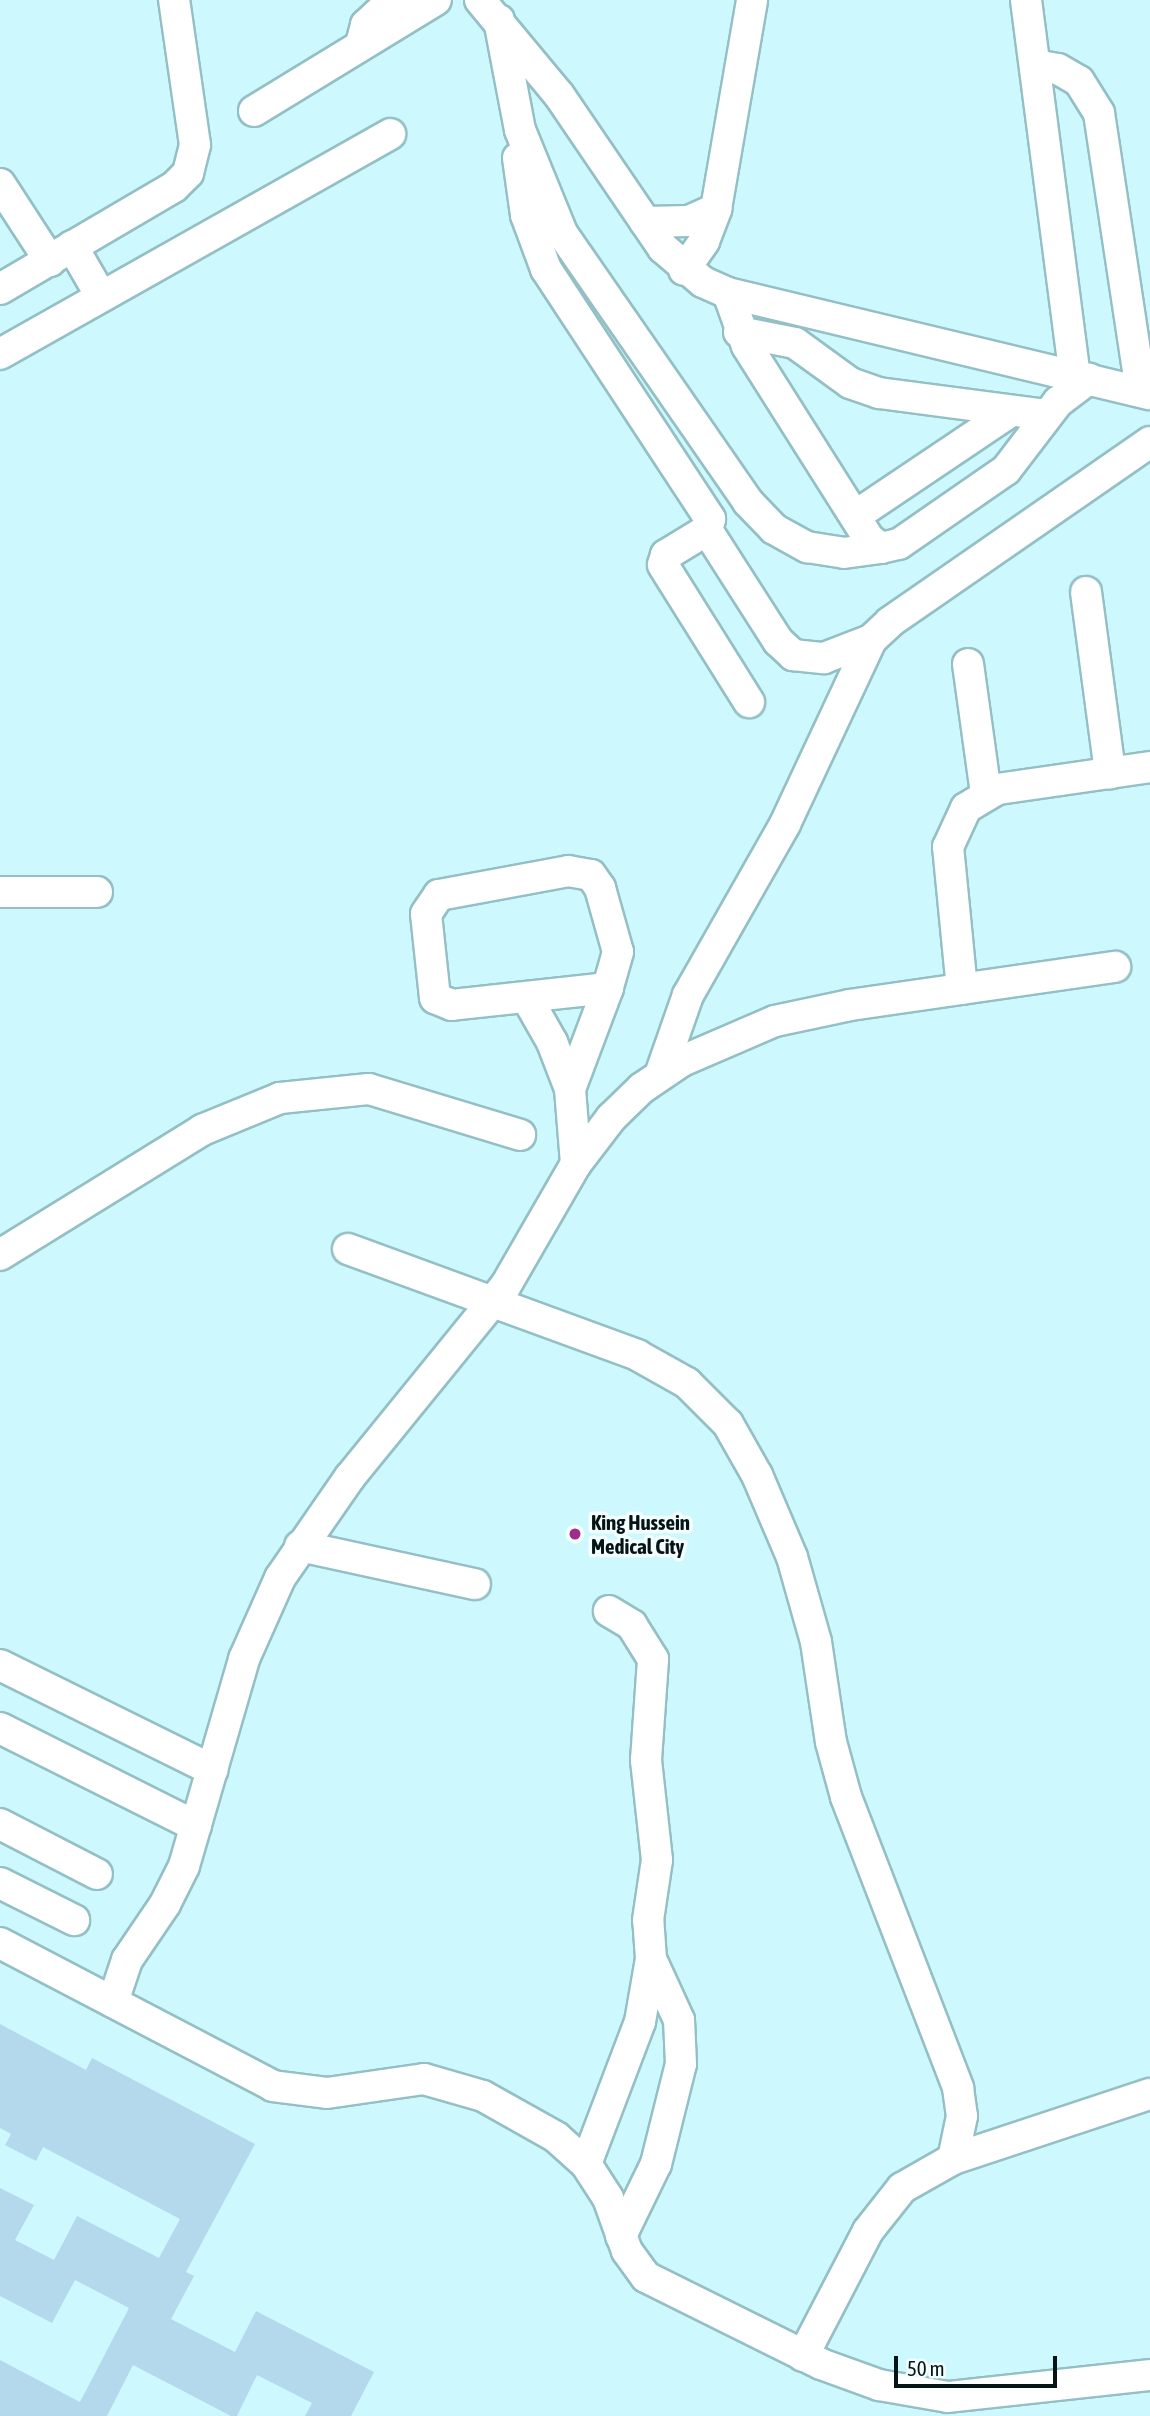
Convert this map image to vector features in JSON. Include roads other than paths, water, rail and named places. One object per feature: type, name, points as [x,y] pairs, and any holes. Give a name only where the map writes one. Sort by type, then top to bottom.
[{"type":"street","points":[[0,289],[174,187],[192,165],[195,145],[174,0]]},
{"type":"street","points":[[360,44],[366,25],[393,0]]},
{"type":"street","points":[[254,111],[360,44],[382,37],[436,0]]},
{"type":"street","points":[[684,270],[704,242],[716,209],[752,0]]},
{"type":"street","points":[[1026,0],[1082,378]]},
{"type":"street","points":[[489,10],[559,94],[645,222],[684,270],[728,293],[1145,393],[1100,113],[1079,81],[1058,69],[1035,65]]},
{"type":"street","points":[[489,10],[520,130],[546,200],[581,265],[760,516],[807,547],[844,553],[899,544],[1006,470],[1046,415],[1082,378]]},
{"type":"street","points":[[520,130],[522,197],[546,269],[708,515],[707,530],[778,641],[793,654],[824,658],[872,640]]},
{"type":"street","points":[[0,354],[390,134]]},
{"type":"street","points":[[0,184],[101,296]]},
{"type":"street","points":[[645,222],[689,221],[716,209]]},
{"type":"street","points":[[728,293],[739,332],[869,539],[881,548]]},
{"type":"street","points":[[739,332],[795,343],[838,375],[872,391],[1046,415]]},
{"type":"street","points":[[855,516],[1011,411]]},
{"type":"street","points":[[660,1075],[688,995],[785,824],[872,640],[890,622],[1150,442]]},
{"type":"street","points":[[707,530],[666,555],[663,565],[749,702]]},
{"type":"street","points":[[1086,592],[1110,773]]},
{"type":"street","points":[[968,664],[986,793]]},
{"type":"street","points":[[961,989],[948,847],[958,818],[986,793],[1150,767]]},
{"type":"street","points":[[570,1089],[608,988],[618,952],[600,888],[591,875],[568,872],[439,895],[426,914],[435,998],[452,1005],[608,988]]},
{"type":"street","points":[[0,891],[97,892]]},
{"type":"street","points":[[113,2002],[127,1960],[175,1885],[196,1826],[244,1659],[280,1578],[300,1546],[491,1304],[536,1239],[576,1164],[611,1118],[660,1075],[704,1049],[775,1021],[961,989],[1115,967]]},
{"type":"street","points":[[527,998],[552,1042],[570,1089],[576,1164]]},
{"type":"street","points":[[0,1255],[202,1130],[280,1098],[369,1089],[520,1135]]},
{"type":"street","points":[[348,1249],[663,1367],[709,1402],[744,1449],[776,1515],[805,1600],[831,1742],[846,1797],[958,2088],[962,2116],[953,2159]]},
{"type":"street","points":[[300,1546],[475,1584]]},
{"type":"street","points":[[586,2164],[597,2127],[632,2051],[651,1959],[648,1920],[657,1840],[646,1739],[655,1672],[641,1635],[609,1611]]},
{"type":"street","points":[[0,1665],[212,1770]]},
{"type":"street","points":[[0,1728],[196,1826]]},
{"type":"street","points":[[0,1824],[97,1874]]},
{"type":"street","points":[[0,1883],[74,1920]]},
{"type":"street","points":[[0,1943],[290,2091],[327,2093],[403,2079],[464,2088],[556,2137],[586,2164],[608,2198],[621,2236],[635,2265],[660,2286],[803,2356],[879,2385],[948,2397],[1150,2375]]},
{"type":"street","points":[[621,2236],[656,2164],[681,2064],[679,2020],[651,1959]]},
{"type":"street","points":[[803,2356],[877,2216],[910,2182],[953,2159],[1150,2094]]},
{"type":"place","name":"King Hussein Medical City","points":[[575,1534]]}]
